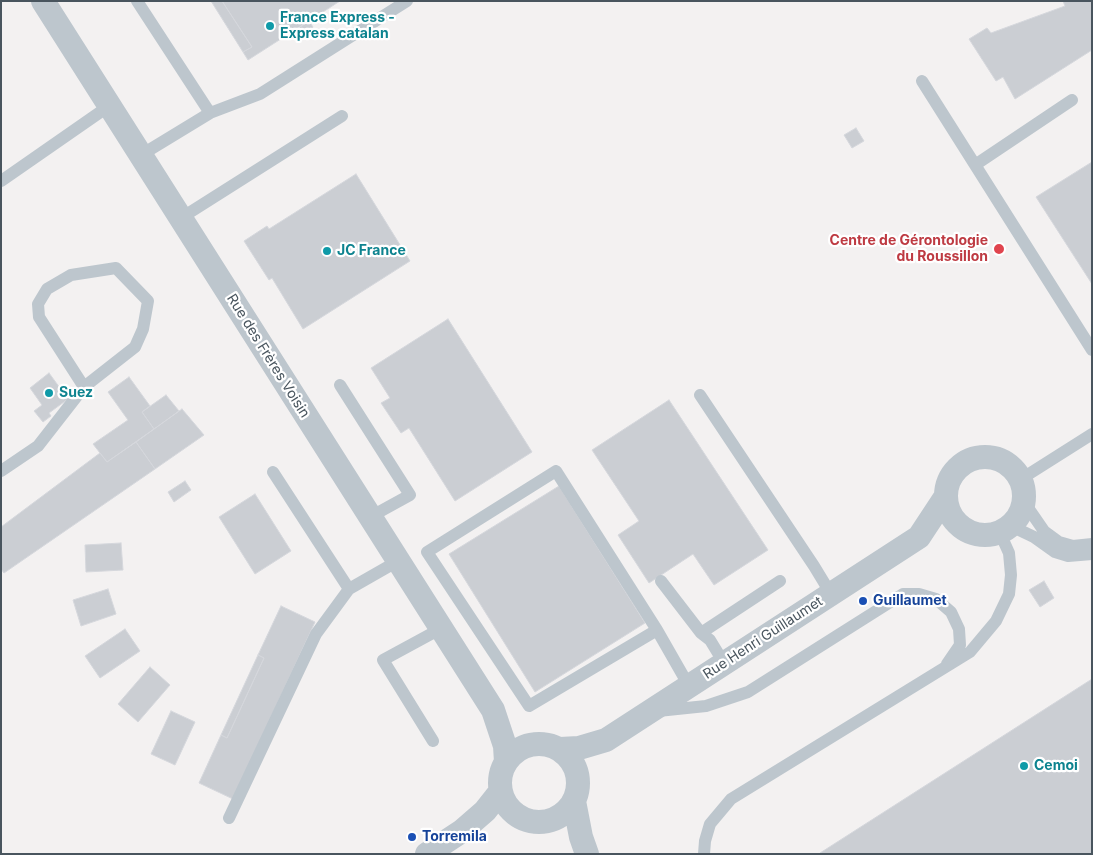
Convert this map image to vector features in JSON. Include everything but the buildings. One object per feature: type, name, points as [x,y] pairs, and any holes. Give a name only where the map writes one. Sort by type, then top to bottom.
[{"type":"street","name":"Rue des Frères Voisin","points":[[43,1],[493,710],[506,746],[506,762]]},
{"type":"street","points":[[994,457],[1014,469],[1021,479],[1024,490],[1022,511],[1006,529],[989,535],[977,534],[966,530],[951,516],[947,507],[947,485],[952,474],[960,465],[970,459],[994,457]]},
{"type":"street","name":"Rue Henri Guillaumet","points":[[549,747],[579,748],[606,740],[919,537],[946,496]]},
{"type":"street","name":"Rue Henri Guillaumet","points":[[919,537],[966,530]]},
{"type":"street","name":"Rue des Frères Voisin","points":[[493,710],[520,736],[549,747]]},
{"type":"street","name":"Rue Henri Guillaumet","points":[[578,777],[606,740]]},
{"type":"street","points":[[462,831],[488,823],[530,820],[551,821],[560,817],[568,810],[578,790],[578,777],[575,766],[569,757],[549,747],[526,746],[514,752],[501,771],[500,792],[504,802],[511,811],[530,820],[557,832],[581,854]]},
{"type":"street","points":[[427,854],[462,831],[485,811],[500,792]]},
{"type":"street","points":[[574,801],[581,837],[587,854]]},
{"type":"lane","points":[[138,1],[210,113]]},
{"type":"lane","points":[[141,155],[210,113],[260,94],[407,1]]},
{"type":"lane","points":[[922,81],[1092,350]]},
{"type":"lane","points":[[975,165],[1072,100]]},
{"type":"lane","points":[[1,181],[110,106]]},
{"type":"lane","points":[[181,218],[342,116]]},
{"type":"lane","points":[[1,471],[38,446],[84,387],[135,347],[143,329],[148,301],[116,268],[72,275],[47,289],[38,304],[39,317],[84,387]]},
{"type":"lane","points":[[340,385],[410,495],[370,516]]},
{"type":"lane","points":[[700,395],[831,594]]},
{"type":"lane","points":[[1021,479],[1092,434]]},
{"type":"lane","points":[[657,630],[529,706],[427,552],[556,471],[657,630],[689,686]]},
{"type":"lane","points":[[272,472],[349,589]]},
{"type":"lane","points":[[1024,502],[1044,531],[1059,542],[1073,546],[1092,544]]},
{"type":"lane","points":[[704,854],[705,841],[710,824],[731,800],[970,652],[991,628],[1010,594],[1011,575],[1006,529],[1034,537],[1055,552],[1068,556],[1092,554]]},
{"type":"lane","points":[[229,818],[316,634],[349,589],[398,561]]},
{"type":"lane","points":[[661,581],[701,634],[710,640],[724,663]]},
{"type":"lane","points":[[701,634],[780,581]]},
{"type":"lane","points":[[648,712],[706,706],[748,692],[903,594],[919,594],[936,599],[951,612],[958,629],[960,645],[945,668]]},
{"type":"lane","points":[[433,741],[384,660],[442,628]]},
{"type":"place","name":"France Express - Express catalan","points":[[270,26]]},
{"type":"place","name":"Centre de Gérontologie du Roussillon","points":[[999,249]]},
{"type":"place","name":"JC France","points":[[327,251]]},
{"type":"place","name":"Suez","points":[[49,393]]},
{"type":"place","name":"Guillaumet","points":[[863,601]]},
{"type":"place","name":"Cemoi","points":[[1024,766]]},
{"type":"place","name":"Torremila","points":[[412,837]]}]
